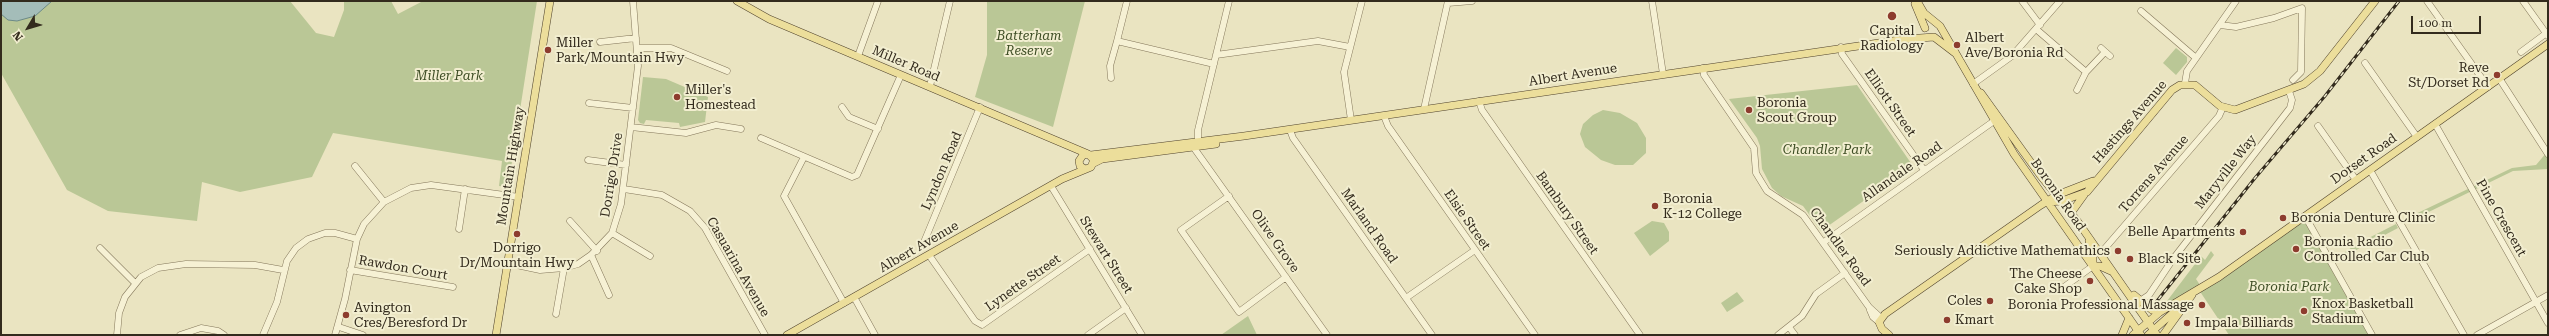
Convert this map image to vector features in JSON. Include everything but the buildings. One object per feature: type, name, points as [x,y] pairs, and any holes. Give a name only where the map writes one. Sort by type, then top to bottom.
[{"type":"main road","name":"Mountain Highway","points":[[496,335],[550,1]]},
{"type":"main road","name":"Miller Road","points":[[737,1],[758,15],[980,107],[1090,155]]},
{"type":"main road","points":[[1914,1],[1925,29],[1932,37],[1940,34],[1941,28],[1924,13],[1917,1]]},
{"type":"main road","points":[[2224,107],[2235,110],[2243,108],[2291,90],[2316,75],[2375,1]]},
{"type":"main road","points":[[1925,29],[1928,23],[1934,21]]},
{"type":"main road","name":"Boronia Road","points":[[1941,28],[1994,121],[2047,202],[2129,318],[2137,333]]},
{"type":"main road","name":"Albert Avenue","points":[[1906,39],[1925,29]]},
{"type":"main road","name":"Albert Avenue","points":[[1094,163],[1102,160],[1244,136],[1840,47],[1932,37]]},
{"type":"main road","name":"Boronia Road","points":[[1932,37],[1955,53]]},
{"type":"main road","name":"Dorset Road","points":[[2137,333],[2148,321],[2160,312],[2194,293],[2548,44]]},
{"type":"main road","name":"Hastings Avenue","points":[[1882,321],[1893,310],[2047,202],[2087,192],[2095,180],[2172,90],[2185,83],[2200,88],[2224,107]]},
{"type":"main road","name":"Boronia Road","points":[[1974,85],[2087,234],[2156,332]]},
{"type":"main road","name":"Miller Road","points":[[1068,145],[1079,161]]},
{"type":"main road","name":"Albert Avenue","points":[[1090,155],[1196,145]]},
{"type":"main road","points":[[1083,155],[1090,155],[1094,163],[1091,167],[1085,169],[1079,161],[1083,155]]},
{"type":"main road","name":"Albert Avenue","points":[[1062,179],[1079,161]]},
{"type":"main road","name":"Albert Avenue","points":[[787,335],[1062,179],[1085,169]]},
{"type":"main road","name":"Hastings Avenue","points":[[2060,198],[2095,180]]},
{"type":"main road","points":[[2071,214],[2087,192]]},
{"type":"main road","points":[[2068,230],[2078,222]]},
{"type":"main road","points":[[2087,234],[2093,257],[2093,266],[2100,266],[2114,272]]},
{"type":"main road","name":"Boronia Road","points":[[2121,282],[2140,301],[2155,311],[2160,312]]},
{"type":"main road","name":"Dorset Road","points":[[2148,335],[2156,332],[2194,293]]},
{"type":"main road","name":"Dorset Road","points":[[2163,335],[2186,302]]},
{"type":"main road","points":[[2122,335],[2127,328],[2129,318]]},
{"type":"main road","name":"Chandler Road","points":[[1882,321],[1889,335]]},
{"type":"street","name":"Dorrigo Drive","points":[[507,263],[540,270],[564,268],[578,264],[597,251],[612,233],[618,221],[624,189],[638,66],[638,48],[633,1]]},
{"type":"street","points":[[858,56],[878,1]]},
{"type":"street","points":[[930,86],[950,1]]},
{"type":"street","points":[[1111,78],[1110,66],[1127,1]]},
{"type":"street","points":[[1196,145],[1198,130],[1229,1]]},
{"type":"street","points":[[1351,120],[1344,72],[1362,1]]},
{"type":"street","points":[[1424,109],[1448,2],[1472,1]]},
{"type":"street","points":[[1652,1],[1663,74]]},
{"type":"street","points":[[2022,1],[2038,27],[2086,72]]},
{"type":"street","points":[[1974,85],[2012,56],[2060,1]]},
{"type":"street","name":"Hastings Avenue","points":[[2185,83],[2186,71],[2236,1]]},
{"type":"street","points":[[2427,1],[2488,87]]},
{"type":"street","points":[[2520,52],[2547,34],[2523,1]]},
{"type":"street","points":[[2220,25],[2236,27],[2274,18],[2302,8],[2301,72],[2293,80]]},
{"type":"street","points":[[2142,11],[2196,58]]},
{"type":"street","points":[[600,42],[636,38]]},
{"type":"street","points":[[1117,41],[1214,64]]},
{"type":"street","points":[[1216,55],[1318,41],[1350,48]]},
{"type":"street","name":"Elliott Street","points":[[1840,47],[1842,54],[1924,170]]},
{"type":"street","points":[[638,48],[671,48],[727,71]]},
{"type":"street","points":[[2076,90],[2086,72],[2105,52]]},
{"type":"street","points":[[2365,63],[2417,137]]},
{"type":"street","name":"Chandler Road","points":[[1703,68],[1704,75],[1754,148],[1756,173],[1767,191],[1798,210],[1824,242],[1869,307],[1871,314],[1882,321]]},
{"type":"street","points":[[761,138],[852,177],[857,175],[901,75]]},
{"type":"street","points":[[2499,78],[2548,154]]},
{"type":"street","name":"Maryville Way","points":[[2140,301],[2150,294],[2173,259],[2290,108],[2292,100],[2291,90]]},
{"type":"street","name":"Bambury Street","points":[[1479,101],[1482,110],[1640,335]]},
{"type":"street","points":[[590,102],[633,108]]},
{"type":"street","points":[[842,107],[849,117],[878,129]]},
{"type":"street","name":"Lyndon Road","points":[[924,242],[980,107]]},
{"type":"street","name":"Torrens Avenue","points":[[2100,254],[2219,116],[2224,107]]},
{"type":"street","name":"Elsie Street","points":[[1384,116],[1388,126],[1535,335]]},
{"type":"street","name":"Allandale Road","points":[[1824,242],[1994,121]]},
{"type":"street","name":"Pine Crescent","points":[[2435,124],[2548,323]]},
{"type":"street","points":[[631,127],[686,133],[716,125],[741,129]]},
{"type":"street","points":[[2318,126],[2356,180]]},
{"type":"street","name":"Marland Road","points":[[1290,130],[1293,138],[1432,335]]},
{"type":"street","name":"Olive Grove","points":[[1196,145],[1204,161],[1327,335]]},
{"type":"street","points":[[804,157],[784,196],[844,303]]},
{"type":"street","points":[[588,160],[626,165]]},
{"type":"street","points":[[356,166],[384,202]]},
{"type":"street","points":[[2370,170],[2464,335]]},
{"type":"street","points":[[336,335],[339,327],[357,239],[364,224],[384,202],[411,188],[431,185],[519,197]]},
{"type":"street","name":"Stewart Street","points":[[1050,186],[1142,335]]},
{"type":"street","points":[[458,229],[465,189]]},
{"type":"street","name":"Casuarina Avenue","points":[[624,189],[662,195],[690,211],[705,228],[765,335]]},
{"type":"street","points":[[1229,196],[1180,230],[1239,312],[1286,277]]},
{"type":"street","points":[[2305,216],[2372,335]]},
{"type":"street","points":[[570,221],[597,251]]},
{"type":"street","points":[[263,335],[277,302],[283,270],[296,248],[315,236],[335,233],[357,239]]},
{"type":"street","points":[[612,233],[650,256]]},
{"type":"street","points":[[100,248],[135,283]]},
{"type":"street","name":"Lynette Street","points":[[929,255],[975,321],[982,325],[1090,249]]},
{"type":"street","points":[[1406,298],[1475,250]]},
{"type":"street","points":[[591,255],[609,295]]},
{"type":"street","points":[[117,335],[120,308],[135,283],[148,273],[173,264],[255,265],[283,270]]},
{"type":"street","points":[[2064,287],[2093,266]]},
{"type":"street","points":[[556,314],[564,268]]},
{"type":"street","name":"Rawdon Court","points":[[350,270],[453,287]]},
{"type":"street","points":[[1778,335],[1802,316],[1813,297],[1845,273]]},
{"type":"street","points":[[2477,335],[2548,295]]},
{"type":"street","points":[[854,297],[875,335]]},
{"type":"street","points":[[1088,335],[1126,308]]},
{"type":"street","points":[[339,327],[363,335]]},
{"type":"street","points":[[1789,327],[1795,335]]},
{"type":"street","points":[[180,335],[201,328],[218,331],[224,335]]},
{"type":"green space","name":"Miller Park","points":[[1,1],[290,1],[316,33],[334,37],[344,10],[344,1],[391,1],[398,14],[423,1],[537,1],[508,187],[499,186],[502,161],[333,133],[312,177],[240,192],[202,182],[197,221],[108,211],[67,190],[1,73]]},
{"type":"green space","name":"Batterham Reserve","points":[[987,1],[1085,1],[1053,127],[975,97],[987,55]]},
{"type":"green space","points":[[2176,48],[2187,57],[2187,62],[2176,75],[2163,63]]},
{"type":"green space","points":[[643,77],[666,79],[708,97],[705,122],[680,127],[679,123],[646,120],[644,124],[640,123],[638,120]]},
{"type":"green space","name":"Chandler Park","points":[[1857,85],[1913,166],[1821,231],[1803,206],[1781,196],[1772,188],[1762,169],[1760,146],[1757,138],[1729,99]]},
{"type":"green space","points":[[1603,110],[1620,113],[1637,123],[1646,138],[1646,153],[1633,165],[1615,165],[1601,160],[1585,147],[1580,134],[1583,124],[1593,115]]},
{"type":"green space","points":[[2547,152],[2548,169],[2513,171],[2406,223],[2405,219],[2512,168],[2536,165]]},
{"type":"green space","name":"Boronia Park","points":[[2305,216],[2331,262],[2355,245],[2396,224],[2398,228],[2358,249],[2333,265],[2372,335],[2229,335],[2199,290],[2170,305],[2167,301],[2201,256],[2205,260],[2211,251],[2214,255],[2196,279],[2202,288]]},
{"type":"green space","points":[[1652,221],[1664,223],[1669,232],[1669,241],[1650,256],[1634,233]]},
{"type":"green space","points":[[1737,292],[1744,301],[1727,312],[1721,303]]},
{"type":"green space","points":[[1248,316],[1257,335],[1221,335]]},
{"type":"water","points":[[1,1],[52,1],[35,16],[17,21],[8,20],[1,14]]},
{"type":"railway","points":[[2153,306],[2255,178],[2325,96],[2399,1]]},
{"type":"place","name":"Capital Radiology","points":[[1892,16]]},
{"type":"place","name":"Albert Ave/Boronia Rd","points":[[1957,45]]},
{"type":"place","name":"Miller Park/Mountain Hwy","points":[[548,50]]},
{"type":"place","name":"Reve St/Dorset Rd","points":[[2497,75]]},
{"type":"place","name":"Miller's Homestead","points":[[677,97]]},
{"type":"place","name":"Boronia Scout Group","points":[[1749,110]]},
{"type":"place","name":"Boronia K-12 College","points":[[1655,206]]},
{"type":"place","name":"Boronia Denture Clinic","points":[[2283,218]]},
{"type":"place","name":"Belle Apartments","points":[[2243,232]]},
{"type":"place","name":"Dorrigo Dr/Mountain Hwy","points":[[517,234]]},
{"type":"place","name":"Boronia Radio Controlled Car Club","points":[[2296,249]]},
{"type":"place","name":"Seriously Addictive Mathemathics","points":[[2118,251]]},
{"type":"place","name":"Black Site","points":[[2130,259]]},
{"type":"place","name":"The Cheese Cake Shop","points":[[2090,281]]},
{"type":"place","name":"Coles","points":[[1990,301]]},
{"type":"place","name":"Boronia Professional Massage","points":[[2202,305]]},
{"type":"place","name":"Knox Basketball Stadium","points":[[2304,311]]},
{"type":"place","name":"Avington Cres/Beresford Dr","points":[[346,315]]},
{"type":"place","name":"Kmart","points":[[1947,320]]},
{"type":"place","name":"Impala Billiards","points":[[2187,323]]}]
